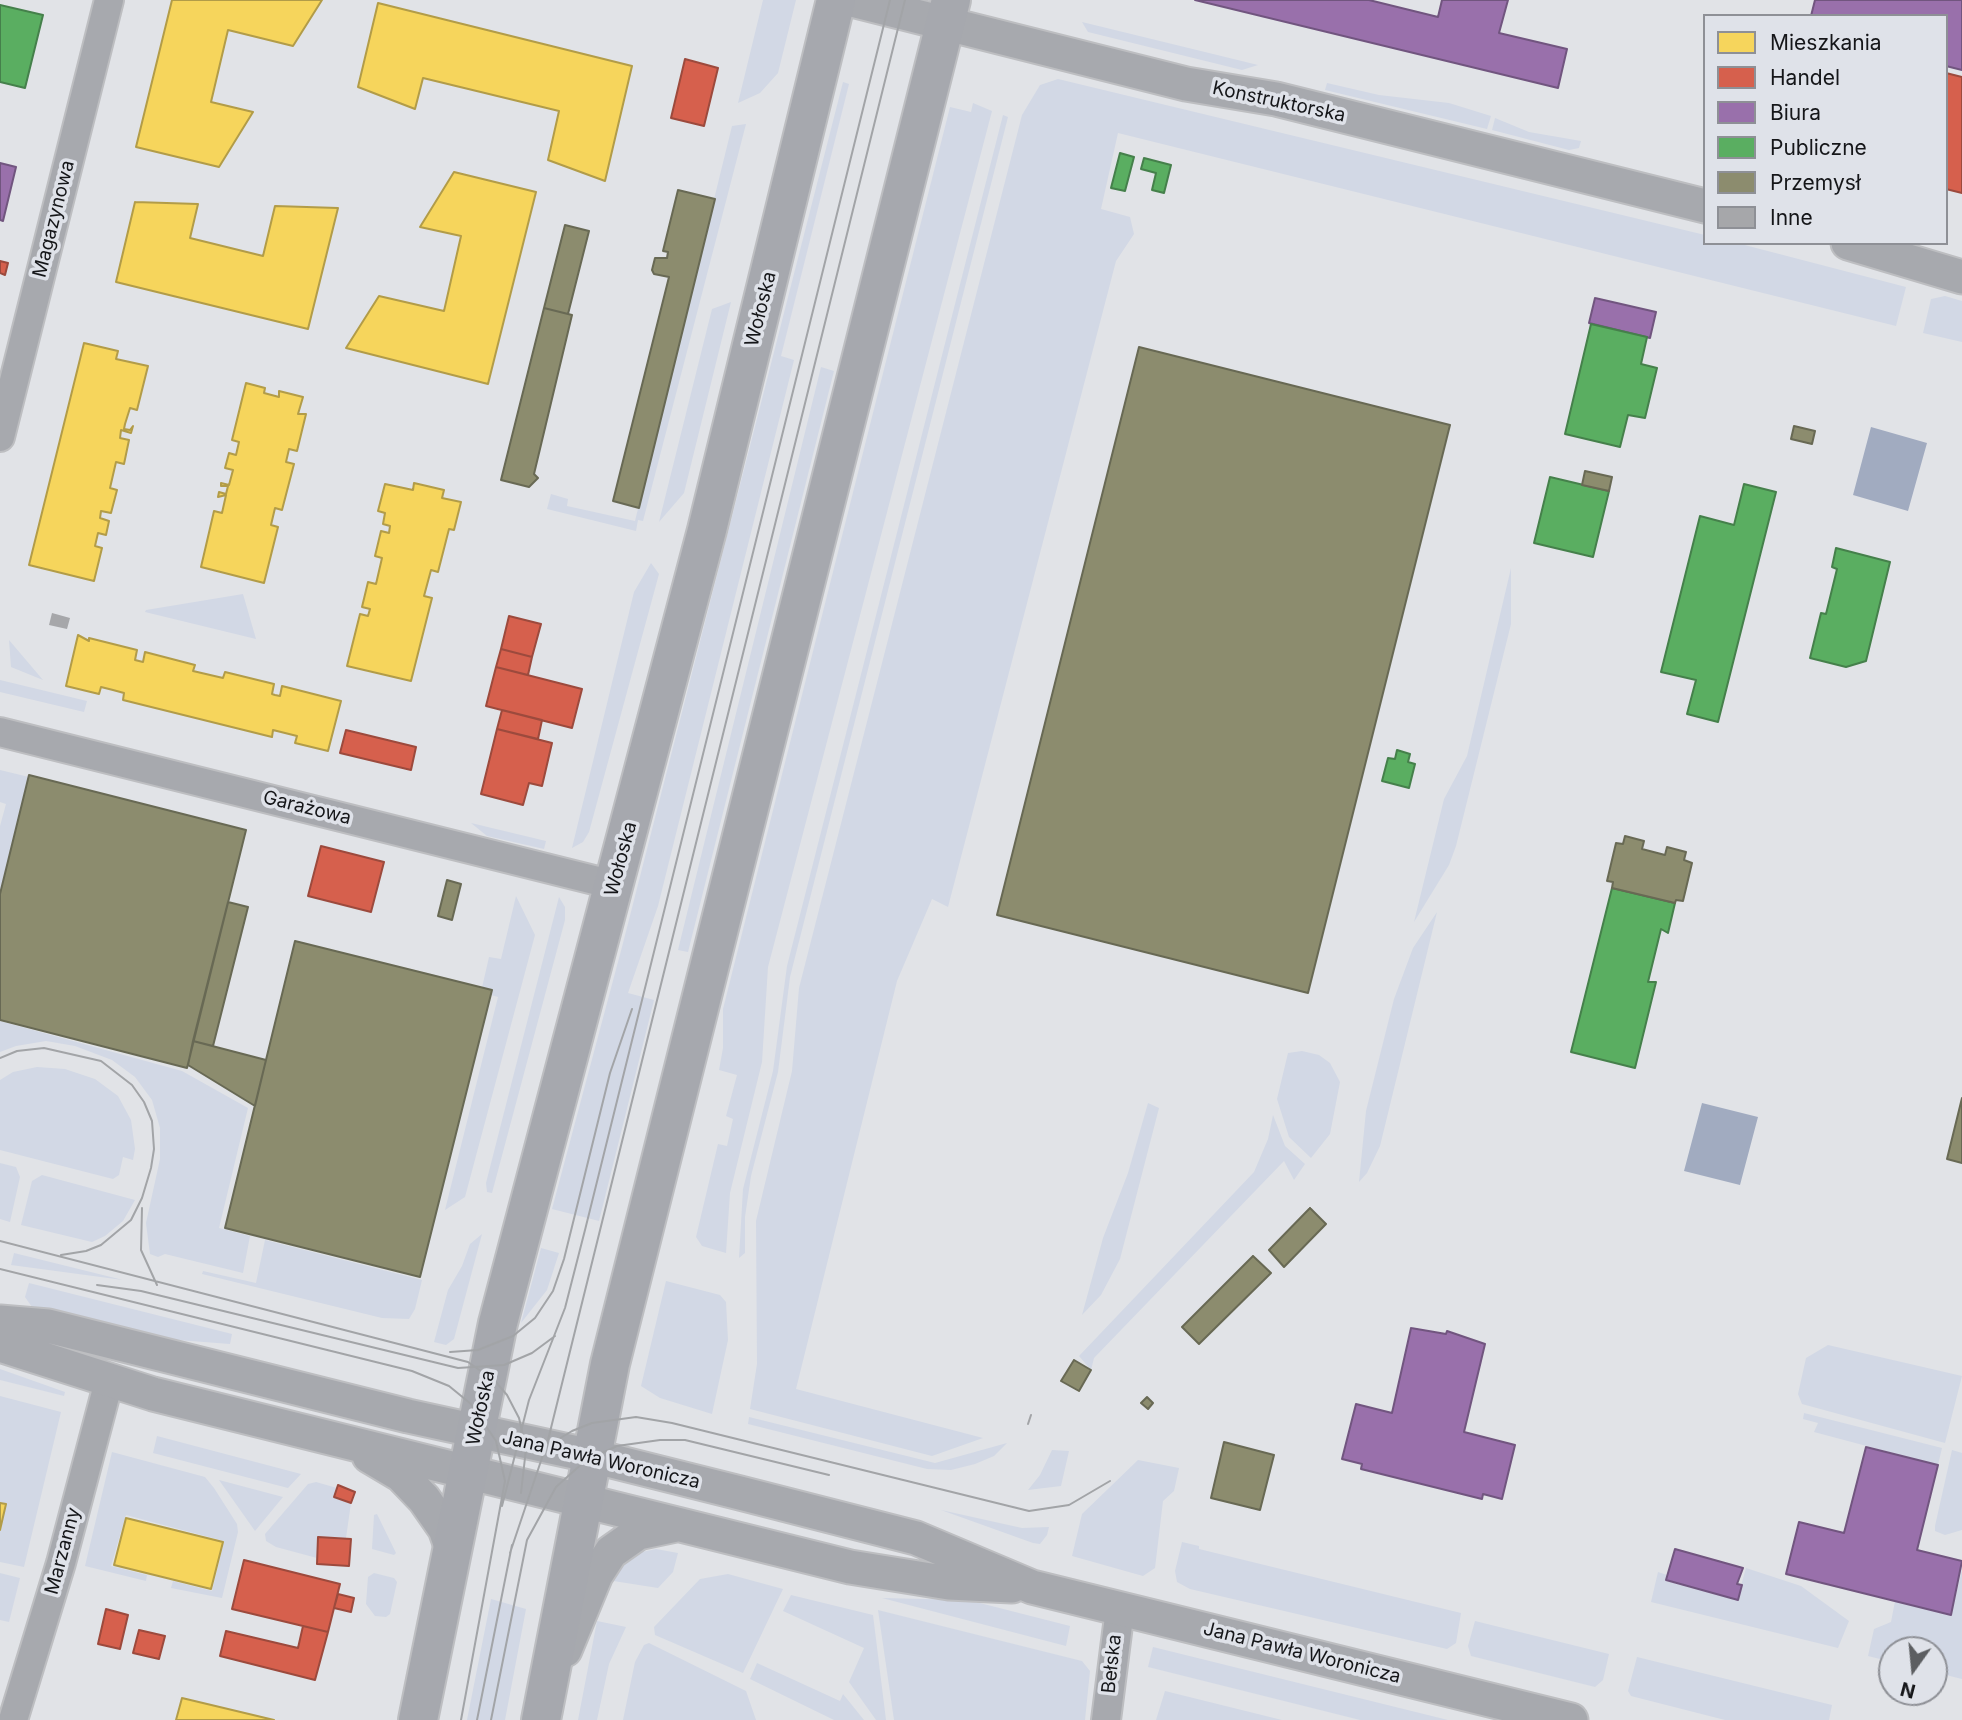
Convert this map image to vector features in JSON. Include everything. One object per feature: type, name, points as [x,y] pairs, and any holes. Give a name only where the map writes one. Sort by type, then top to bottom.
[{"type":"main road","name":"Wołoska","points":[[418,1720],[516,1248],[708,530],[836,0]]},
{"type":"main road","points":[[544,1708],[610,1364],[948,12]]},
{"type":"street","name":"Magazynowa","points":[[0,438],[108,0]]},
{"type":"street","name":"Konstruktorska","points":[[852,0],[948,12],[1186,84],[1267,97],[1703,206]]},
{"type":"street","points":[[1855,245],[1962,277]]},
{"type":"street","points":[[1922,263],[1962,268]]},
{"type":"street","name":"Garażowa","points":[[0,732],[614,885]]},
{"type":"street","name":"Jana Pawła Woronicza","points":[[0,1322],[48,1326],[476,1431],[593,1456],[906,1535],[1032,1587],[1571,1720]]},
{"type":"street","name":"Jana Pawła Woronicza","points":[[0,1345],[109,1381],[873,1572],[949,1583],[1032,1587]]},
{"type":"street","name":"Marzanny","points":[[13,1720],[61,1563],[109,1381]]},
{"type":"street","points":[[333,1437],[401,1475],[424,1499],[445,1529],[452,1549]]},
{"type":"street","points":[[544,1708],[596,1574],[611,1552],[651,1528],[682,1525]]},
{"type":"street","name":"Bełska","points":[[1106,1720],[1120,1609]]},
{"type":"shaded area","points":[[763,0],[796,0],[778,73],[760,93],[738,103]]},
{"type":"shaded area","points":[[1082,22],[1258,65],[1242,70],[1088,32]]},
{"type":"shaded area","points":[[1058,79],[1703,235],[1703,245],[1745,245],[1906,287],[1896,326],[1118,133],[1101,209],[1130,217],[1134,234],[1116,261],[948,907],[932,899],[897,981],[796,1389],[983,1438],[932,1456],[750,1409],[757,1364],[756,1221],[792,1071],[799,988],[1022,115],[1040,85]]},
{"type":"shaded area","points":[[843,82],[849,84],[781,356],[794,360],[658,906],[628,993],[654,1000],[599,1221],[552,1209],[622,947]]},
{"type":"shaded area","points":[[1327,83],[1379,95],[1449,103],[1491,116],[1487,129],[1325,90]]},
{"type":"shaded area","points":[[973,103],[992,111],[768,967],[762,1062],[730,1193],[726,1253],[702,1246],[696,1237],[718,1144],[727,1146],[733,1119],[726,1116],[737,1075],[719,1070],[723,1048],[723,1009],[950,107],[971,112]]},
{"type":"shaded area","points":[[1003,115],[1008,117],[790,977],[778,1072],[751,1176],[745,1217],[745,1253],[739,1258],[743,1189],[773,1071],[787,966]]},
{"type":"shaded area","points":[[1495,118],[1529,132],[1581,141],[1579,148],[1569,150],[1492,130]]},
{"type":"shaded area","points":[[746,124],[643,521],[638,520],[636,531],[547,509],[551,494],[568,499],[567,506],[635,521],[732,126]]},
{"type":"shaded area","points":[[1945,296],[1962,301],[1962,342],[1923,333],[1931,299]]},
{"type":"shaded area","points":[[731,302],[684,493],[659,522],[712,309]]},
{"type":"shaded area","points":[[821,367],[834,371],[688,952],[678,950]]},
{"type":"shaded area","points":[[651,563],[659,574],[589,832],[583,842],[572,848],[634,592]]},
{"type":"shaded area","points":[[1511,568],[1511,624],[1456,846],[1449,865],[1414,922],[1444,799],[1467,756]]},
{"type":"shaded area","points":[[243,594],[256,639],[145,612],[146,610]]},
{"type":"shaded area","points":[[9,640],[43,680],[11,667]]},
{"type":"shaded area","points":[[0,680],[87,701],[84,712],[0,692]]},
{"type":"shaded area","points":[[0,770],[29,777],[0,894],[0,826],[6,804],[0,802]]},
{"type":"shaded area","points":[[471,823],[546,841],[544,849],[487,836]]},
{"type":"shaded area","points":[[516,896],[535,935],[465,1197],[445,1210],[498,997],[481,992],[489,957],[501,959]]},
{"type":"shaded area","points":[[559,897],[565,907],[565,920],[492,1193],[487,1192],[486,1183]]},
{"type":"shaded area","points":[[1437,912],[1380,1146],[1367,1173],[1359,1182],[1366,1111],[1394,999],[1413,948]]},
{"type":"shaded area","points":[[0,1021],[182,1071],[248,1108],[219,1228],[250,1236],[243,1273],[165,1254],[158,1257],[150,1254],[146,1223],[160,1159],[160,1128],[152,1100],[135,1077],[112,1060],[75,1046],[46,1041],[16,1046],[0,1052]]},
{"type":"shaded area","points":[[1302,1051],[1319,1055],[1330,1063],[1340,1082],[1330,1134],[1311,1158],[1289,1137],[1277,1099],[1288,1053]]},
{"type":"shaded area","points":[[37,1067],[65,1069],[95,1079],[118,1096],[131,1120],[135,1149],[133,1160],[123,1157],[119,1175],[113,1179],[0,1150],[0,1080],[13,1072]]},
{"type":"shaded area","points":[[1148,1103],[1159,1108],[1120,1259],[1101,1295],[1082,1315],[1103,1238],[1128,1173]]},
{"type":"shaded area","points":[[1273,1115],[1285,1146],[1305,1164],[1294,1180],[1284,1161],[1094,1358],[1091,1370],[1079,1356],[1254,1172],[1268,1139]]},
{"type":"shaded area","points":[[0,1163],[16,1167],[20,1177],[10,1222],[0,1219]]},
{"type":"shaded area","points":[[42,1175],[135,1200],[123,1221],[105,1236],[92,1242],[21,1225],[32,1181]]},
{"type":"shaded area","points":[[482,1234],[454,1339],[446,1345],[434,1342],[448,1290],[462,1266],[470,1244]]},
{"type":"shaded area","points":[[265,1240],[422,1280],[415,1309],[409,1319],[382,1318],[202,1274],[203,1271],[256,1283]]},
{"type":"shaded area","points":[[541,1248],[559,1253],[547,1290],[521,1323]]},
{"type":"shaded area","points":[[14,1253],[123,1280],[11,1265]]},
{"type":"shaded area","points":[[666,1281],[720,1295],[726,1302],[728,1340],[712,1414],[660,1398],[641,1386]]},
{"type":"shaded area","points":[[29,1283],[232,1334],[230,1344],[165,1339],[32,1307],[25,1297]]},
{"type":"shaded area","points":[[1828,1345],[1962,1376],[1945,1443],[1802,1404],[1798,1394],[1806,1358]]},
{"type":"shaded area","points":[[0,1369],[65,1392],[64,1396],[0,1380]]},
{"type":"shaded area","points":[[0,1396],[61,1412],[24,1567],[0,1562],[0,1530],[6,1505],[0,1503]]},
{"type":"shaded area","points":[[1804,1413],[1942,1448],[1938,1465],[1814,1432],[1818,1423],[1803,1419]]},
{"type":"shaded area","points":[[749,1417],[935,1463],[1007,1443],[994,1456],[975,1464],[951,1470],[927,1469],[748,1424]]},
{"type":"shaded area","points":[[157,1436],[301,1474],[288,1488],[153,1453]]},
{"type":"shaded area","points":[[1052,1450],[1069,1451],[1061,1486],[1028,1490],[1040,1475]]},
{"type":"shaded area","points":[[1952,1450],[1962,1453],[1962,1530],[1945,1535],[1935,1531],[1935,1526]]},
{"type":"shaded area","points":[[112,1452],[205,1477],[214,1488],[237,1524],[238,1532],[222,1598],[171,1588],[173,1581],[212,1591],[224,1541],[126,1515],[111,1566],[147,1575],[146,1581],[85,1566]]},
{"type":"shaded area","points":[[1138,1460],[1179,1468],[1174,1491],[1163,1501],[1155,1568],[1143,1576],[1072,1556],[1082,1514]]},
{"type":"shaded area","points":[[219,1480],[283,1497],[255,1531]]},
{"type":"shaded area","points":[[316,1482],[337,1488],[334,1497],[351,1503],[346,1538],[319,1537],[317,1558],[276,1547],[266,1541],[265,1534],[308,1484]]},
{"type":"shaded area","points":[[941,1510],[1022,1528],[1049,1527],[1040,1544],[1033,1543]]},
{"type":"shaded area","points":[[377,1514],[396,1553],[394,1555],[372,1549],[374,1515]]},
{"type":"shaded area","points":[[1182,1542],[1199,1546],[1199,1549],[1461,1613],[1456,1643],[1447,1649],[1190,1589],[1177,1582],[1175,1571]]},
{"type":"shaded area","points":[[656,1549],[678,1553],[673,1572],[658,1588],[607,1580],[614,1570],[637,1553]]},
{"type":"shaded area","points":[[1746,1568],[1801,1586],[1849,1621],[1838,1648],[1651,1602],[1658,1572],[1667,1575],[1666,1581],[1737,1600]]},
{"type":"shaded area","points":[[1962,1570],[1962,1679],[1948,1676],[1948,1636],[1878,1636],[1878,1658],[1868,1656],[1874,1629],[1891,1622],[1895,1601],[1951,1615]]},
{"type":"shaded area","points":[[0,1573],[20,1578],[9,1622],[0,1620]]},
{"type":"shaded area","points":[[374,1573],[394,1578],[397,1582],[390,1614],[386,1617],[375,1616],[366,1604],[368,1577]]},
{"type":"shaded area","points":[[728,1574],[783,1589],[743,1673],[655,1635],[654,1627],[700,1579]]},
{"type":"shaded area","points":[[791,1595],[873,1615],[886,1720],[876,1720],[849,1682],[864,1648],[783,1611]]},
{"type":"shaded area","points":[[882,1598],[968,1600],[1070,1626],[1066,1646]]},
{"type":"shaded area","points":[[491,1599],[526,1609],[505,1720],[467,1720]]},
{"type":"shaded area","points":[[878,1610],[1082,1661],[1090,1671],[1085,1720],[894,1720]]},
{"type":"shaded area","points":[[597,1621],[626,1627],[609,1664],[597,1720],[578,1720]]},
{"type":"shaded area","points":[[1475,1621],[1609,1654],[1603,1680],[1595,1687],[1471,1656],[1468,1646]]},
{"type":"shaded area","points":[[649,1643],[746,1691],[756,1720],[623,1720],[635,1662],[644,1645]]},
{"type":"shaded area","points":[[1153,1647],[1448,1720],[1360,1720],[1148,1667]]},
{"type":"shaded area","points":[[1637,1657],[1832,1705],[1829,1720],[1725,1720],[1631,1696],[1628,1691]]},
{"type":"shaded area","points":[[757,1663],[840,1701],[843,1694],[864,1720],[834,1720],[750,1679]]},
{"type":"shaded area","points":[[1165,1691],[1282,1720],[1156,1720]]},
{"type":"water","points":[[1871,427],[1927,443],[1908,511],[1853,495]]},
{"type":"water","points":[[1702,1103],[1758,1117],[1740,1185],[1684,1171]]},
{"type":"building: Mieszkania","points":[[172,0],[322,0],[293,46],[228,30],[211,102],[253,112],[219,167],[136,147]]},
{"type":"building: Mieszkania","points":[[378,3],[632,66],[605,181],[548,160],[559,111],[423,78],[415,109],[358,87]]},
{"type":"building: Mieszkania","points":[[454,172],[536,192],[488,384],[346,348],[379,296],[444,311],[461,236],[420,227]]},
{"type":"building: Mieszkania","points":[[135,202],[198,204],[190,238],[263,256],[275,206],[338,208],[308,329],[116,282]]},
{"type":"building: Mieszkania","points":[[84,343],[118,351],[116,359],[148,366],[137,410],[130,408],[125,424],[124,429],[130,430],[133,426],[131,433],[121,430],[120,438],[129,440],[124,464],[116,462],[110,488],[117,490],[111,513],[101,511],[100,518],[109,521],[106,535],[98,533],[95,546],[102,548],[94,581],[29,565]]},
{"type":"building: Mieszkania","points":[[246,383],[265,388],[264,393],[279,397],[279,391],[303,397],[298,414],[306,414],[297,451],[289,449],[286,462],[294,464],[282,510],[275,508],[271,525],[278,527],[264,583],[201,567],[214,511],[222,513],[226,495],[218,497],[219,492],[226,494],[228,486],[221,486],[221,483],[229,485],[233,470],[225,468],[229,453],[236,455],[239,442],[232,440]]},
{"type":"building: Mieszkania","points":[[414,483],[444,490],[442,498],[461,502],[454,530],[449,529],[438,572],[431,570],[424,596],[432,598],[411,681],[347,666],[360,614],[368,616],[370,609],[362,607],[368,582],[376,584],[382,558],[375,556],[381,531],[389,533],[390,526],[383,524],[385,513],[378,511],[385,484],[413,490]]},
{"type":"building: Mieszkania","points":[[78,635],[89,641],[89,638],[137,650],[135,660],[143,662],[145,652],[195,665],[193,671],[223,678],[225,672],[274,684],[272,694],[275,695],[280,696],[282,686],[341,701],[328,751],[295,743],[297,736],[273,730],[272,737],[123,700],[124,693],[101,687],[99,694],[66,686]]},
{"type":"building: Mieszkania","points":[[0,1503],[6,1504],[0,1530]]},
{"type":"building: Mieszkania","points":[[126,1518],[223,1542],[211,1589],[114,1565]]},
{"type":"building: Mieszkania","points":[[182,1698],[274,1720],[176,1720]]},
{"type":"building: Handel","points":[[685,59],[718,68],[704,126],[671,118]]},
{"type":"building: Handel","points":[[1948,74],[1962,77],[1962,193],[1948,190]]},
{"type":"building: Handel","points":[[0,261],[8,263],[5,275],[0,273]]},
{"type":"building: Handel","points":[[509,616],[541,624],[532,657],[501,649]]},
{"type":"building: Handel","points":[[501,649],[532,657],[528,675],[496,667]]},
{"type":"building: Handel","points":[[496,667],[582,689],[572,728],[486,706]]},
{"type":"building: Handel","points":[[502,710],[542,720],[538,739],[497,729]]},
{"type":"building: Handel","points":[[497,729],[552,743],[542,786],[529,783],[523,805],[481,794]]},
{"type":"building: Handel","points":[[346,730],[416,747],[411,770],[340,753]]},
{"type":"building: Handel","points":[[321,846],[384,862],[371,912],[308,896]]},
{"type":"building: Handel","points":[[338,1485],[355,1492],[351,1503],[334,1497]]},
{"type":"building: Handel","points":[[318,1537],[351,1539],[349,1566],[317,1564]]},
{"type":"building: Handel","points":[[244,1560],[340,1584],[328,1632],[232,1609]]},
{"type":"building: Handel","points":[[338,1594],[354,1598],[351,1612],[334,1608]]},
{"type":"building: Handel","points":[[106,1609],[128,1615],[120,1649],[98,1644]]},
{"type":"building: Handel","points":[[303,1626],[328,1632],[315,1680],[220,1656],[226,1631],[298,1648]]},
{"type":"building: Handel","points":[[139,1630],[165,1636],[159,1659],[133,1653]]},
{"type":"building: Biura","points":[[1195,0],[1369,0],[1438,17],[1442,0],[1508,0],[1499,33],[1567,49],[1558,88]]},
{"type":"building: Biura","points":[[1815,0],[1962,0],[1962,70],[1948,66],[1948,14],[1812,14]]},
{"type":"building: Biura","points":[[0,163],[16,167],[3,221],[0,220]]},
{"type":"building: Biura","points":[[1595,298],[1656,312],[1650,338],[1589,323]]},
{"type":"building: Biura","points":[[1411,1328],[1446,1334],[1447,1331],[1485,1344],[1464,1432],[1515,1445],[1502,1499],[1483,1494],[1482,1499],[1361,1469],[1362,1464],[1342,1459],[1356,1404],[1392,1413]]},
{"type":"building: Biura","points":[[1866,1447],[1938,1465],[1917,1550],[1962,1561],[1951,1615],[1786,1574],[1799,1522],[1844,1533]]},
{"type":"building: Biura","points":[[1675,1549],[1743,1568],[1737,1584],[1742,1585],[1738,1600],[1666,1580]]},
{"type":"building: Publiczne","points":[[0,5],[43,15],[25,88],[0,82]]},
{"type":"building: Publiczne","points":[[1120,153],[1134,157],[1125,191],[1111,188]]},
{"type":"building: Publiczne","points":[[1144,158],[1171,165],[1164,193],[1152,190],[1156,173],[1141,169]]},
{"type":"building: Publiczne","points":[[1591,324],[1647,337],[1641,364],[1657,368],[1645,418],[1628,415],[1620,447],[1565,434]]},
{"type":"building: Publiczne","points":[[1550,477],[1609,491],[1593,557],[1534,543]]},
{"type":"building: Publiczne","points":[[1744,484],[1776,492],[1718,722],[1687,714],[1696,680],[1661,672],[1700,516],[1734,525]]},
{"type":"building: Publiczne","points":[[1836,548],[1890,562],[1866,661],[1846,667],[1810,658],[1821,613],[1826,614],[1837,569],[1832,567]]},
{"type":"building: Publiczne","points":[[1397,750],[1410,754],[1408,762],[1415,764],[1409,788],[1382,781],[1388,758],[1395,759]]},
{"type":"building: Publiczne","points":[[1612,888],[1675,903],[1668,933],[1661,929],[1648,982],[1656,982],[1635,1068],[1571,1052]]},
{"type":"building: Przemysł","points":[[678,190],[715,199],[639,508],[613,501],[669,277],[654,274],[652,270],[655,258],[667,258],[668,252],[663,251]]},
{"type":"building: Przemysł","points":[[565,225],[589,231],[568,314],[544,308]]},
{"type":"building: Przemysł","points":[[544,308],[572,315],[534,474],[538,478],[529,487],[501,480]]},
{"type":"building: Przemysł","points":[[1139,347],[1450,425],[1308,993],[997,915]]},
{"type":"building: Przemysł","points":[[1794,426],[1815,431],[1812,444],[1791,439]]},
{"type":"building: Przemysł","points":[[1585,471],[1612,477],[1609,491],[1582,485]]},
{"type":"building: Przemysł","points":[[29,775],[246,830],[187,1068],[0,1020],[0,894]]},
{"type":"building: Przemysł","points":[[1625,836],[1644,841],[1642,849],[1665,855],[1667,847],[1686,852],[1684,860],[1692,863],[1683,901],[1676,900],[1675,903],[1612,888],[1613,882],[1607,881],[1616,843],[1623,844]]},
{"type":"building: Przemysł","points":[[447,880],[461,884],[452,920],[438,916]]},
{"type":"building: Przemysł","points":[[228,902],[248,907],[213,1046],[193,1041]]},
{"type":"building: Przemysł","points":[[295,941],[492,990],[420,1277],[225,1228]]},
{"type":"building: Przemysł","points":[[193,1041],[266,1060],[255,1106],[188,1065]]},
{"type":"building: Przemysł","points":[[1962,1098],[1962,1163],[1947,1159]]},
{"type":"building: Przemysł","points":[[1310,1208],[1326,1224],[1284,1267],[1269,1250]]},
{"type":"building: Przemysł","points":[[1253,1256],[1271,1273],[1199,1344],[1182,1327]]},
{"type":"building: Przemysł","points":[[1074,1360],[1091,1370],[1079,1391],[1061,1381]]},
{"type":"building: Przemysł","points":[[1147,1397],[1153,1403],[1148,1409],[1141,1403]]},
{"type":"building: Przemysł","points":[[1224,1442],[1274,1455],[1260,1510],[1211,1498]]},
{"type":"building: Inne","points":[[52,613],[70,618],[67,629],[49,625]]},
{"type":"tram line","points":[[502,1506],[529,1400],[565,1308],[890,0]]},
{"type":"tram line","points":[[510,1553],[548,1440],[905,0]]},
{"type":"tram line","points":[[450,1352],[478,1350],[513,1336],[535,1318],[553,1291],[564,1259],[610,1073],[632,1009]]},
{"type":"tram line","points":[[0,1058],[17,1051],[44,1048],[101,1061],[132,1085],[144,1102],[152,1121],[154,1149],[151,1168],[142,1198],[131,1220],[101,1245],[86,1251],[61,1255]]},
{"type":"tram line","points":[[142,1208],[141,1250],[157,1285]]},
{"type":"tram line","points":[[0,1241],[468,1362],[495,1381],[507,1395],[519,1418],[526,1449],[521,1493]]},
{"type":"tram line","points":[[0,1269],[412,1371],[449,1386],[471,1404],[496,1441],[505,1481],[461,1720]]},
{"type":"tram line","points":[[97,1285],[141,1291],[458,1368],[504,1365],[532,1353],[555,1336]]},
{"type":"tram line","points":[[1028,1424],[1031,1415]]},
{"type":"tram line","points":[[544,1448],[572,1431],[592,1423],[636,1417],[672,1423],[1029,1511],[1069,1505],[1110,1481]]},
{"type":"tram line","points":[[491,1720],[527,1540],[556,1487],[585,1461],[617,1446],[660,1440],[685,1440],[829,1475]]},
{"type":"tram line","points":[[477,1720],[512,1545]]}]
